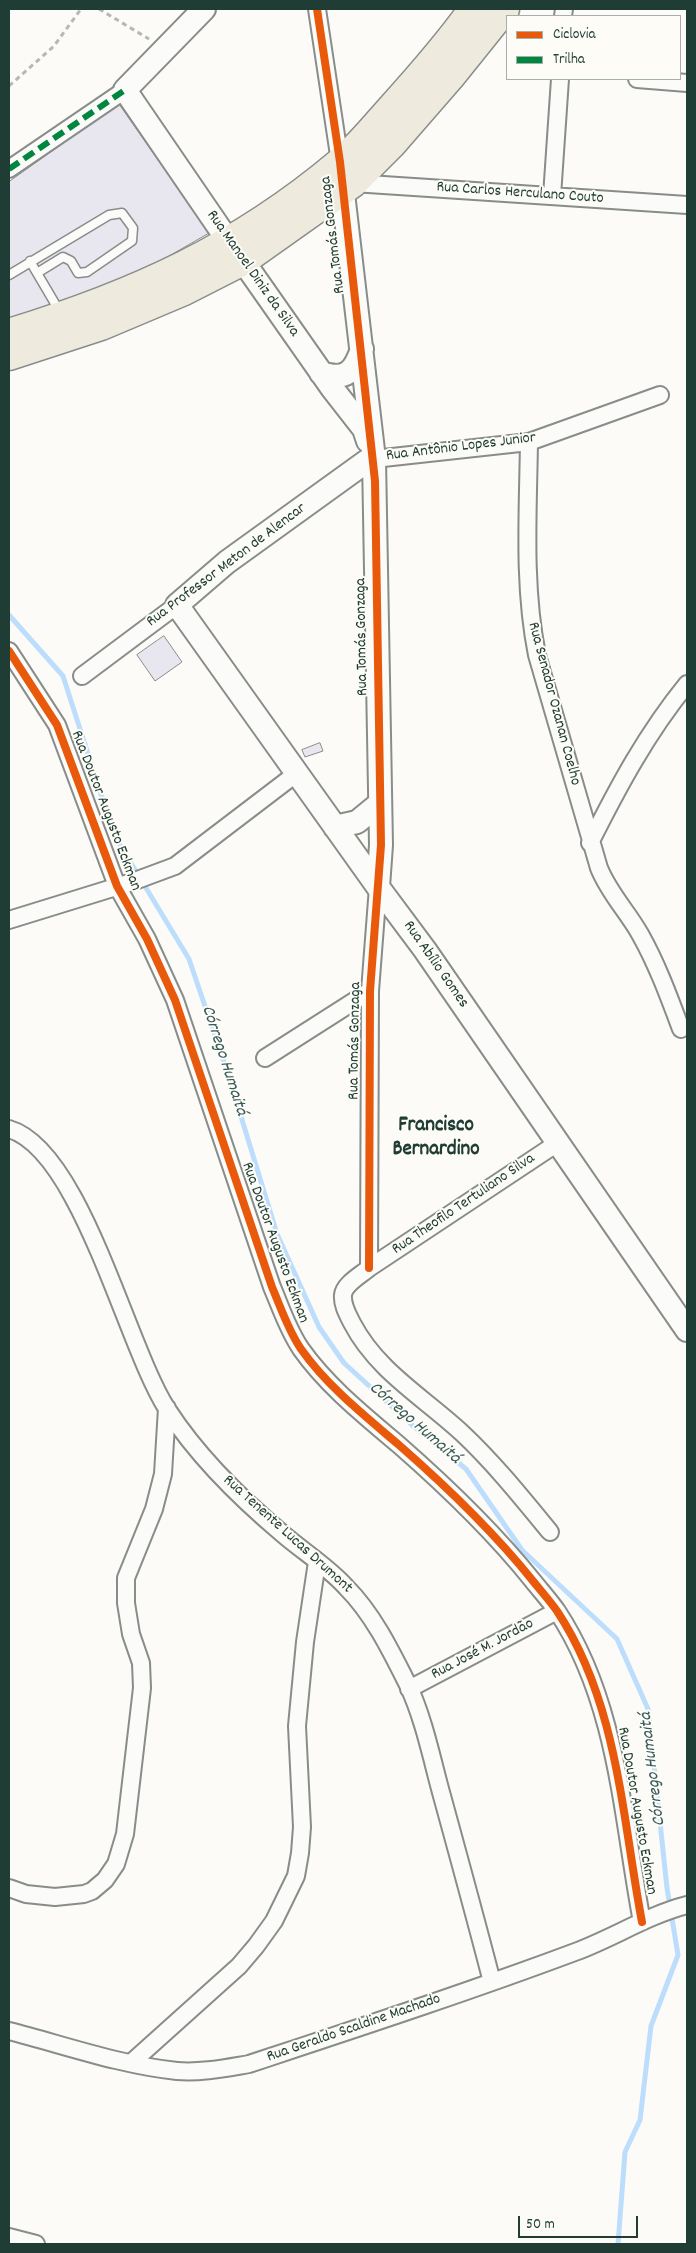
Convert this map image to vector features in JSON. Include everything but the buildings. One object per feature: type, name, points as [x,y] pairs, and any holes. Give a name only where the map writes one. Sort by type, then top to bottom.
[{"type":"highway","points":[[345,178],[365,139],[443,50],[473,9]]},
{"type":"highway","points":[[9,356],[101,326],[184,291],[236,252],[345,178],[398,137],[452,75],[505,9]]},
{"type":"highway","points":[[9,332],[131,291],[236,252]]},
{"type":"street","points":[[9,169],[125,90],[204,9]]},
{"type":"street","name":"Rua Tomás Gonzaga","points":[[317,9],[345,178],[374,459],[381,846],[370,991],[369,1268]]},
{"type":"street","points":[[552,196],[560,80]]},
{"type":"street","points":[[650,80],[687,83]]},
{"type":"street","name":"Rua Manoel Diniz da Silva","points":[[125,90],[321,373],[364,429],[374,459]]},
{"type":"street","name":"Rua Carlos Herculano Couto","points":[[345,178],[552,196],[687,205]]},
{"type":"street","points":[[321,373],[341,376],[350,372],[355,367],[362,349]]},
{"type":"street","name":"Rua Antônio Lopes Junior","points":[[374,459],[529,442],[660,395]]},
{"type":"street","name":"Rua Senador Ozanan Coelho","points":[[529,442],[527,589],[530,619],[537,655],[590,843],[606,886],[639,933],[648,950],[682,1030]]},
{"type":"street","name":"Rua Professor Meton de Alencar","points":[[82,676],[177,605],[226,562],[367,461],[374,459]]},
{"type":"street","name":"Rua Abílio Gomes","points":[[177,605],[378,888],[425,950],[687,1330]]},
{"type":"street","name":"Rua Doutor Augusto Eckman","points":[[9,651],[57,725],[117,886],[147,939],[175,1000],[272,1287],[286,1322],[301,1349],[324,1377],[447,1487],[521,1566],[557,1611],[579,1651],[606,1720],[616,1766],[642,1922]]},
{"type":"street","points":[[590,843],[646,739],[687,684]]},
{"type":"street","points":[[9,920],[152,876],[175,866],[297,773]]},
{"type":"street","points":[[335,827],[357,822],[379,804]]},
{"type":"street","points":[[265,1058],[370,991]]},
{"type":"street","name":"Rua Tenente Lucas Drumont","points":[[9,1129],[31,1139],[50,1158],[77,1202],[137,1346],[167,1408],[214,1468],[236,1492],[345,1585],[362,1604],[384,1640],[409,1689],[437,1778],[492,1982]]},
{"type":"street","name":"Rua Theofilo Tertuliano Silva","points":[[369,1268],[558,1142]]},
{"type":"street","points":[[369,1268],[348,1285],[344,1290],[343,1296],[348,1316],[368,1350],[394,1376],[467,1438],[492,1463],[550,1532]]},
{"type":"street","points":[[9,1888],[26,1894],[55,1897],[84,1894],[92,1891],[106,1880],[116,1864],[125,1834],[142,1688],[141,1663],[130,1634],[126,1603],[126,1578],[154,1510],[163,1474],[167,1408]]},
{"type":"street","points":[[131,2063],[245,1959],[274,1921],[296,1876],[302,1828],[297,1726],[305,1642],[317,1562]]},
{"type":"street","name":"Rua José M. Jordão","points":[[409,1689],[557,1611]]},
{"type":"street","name":"Rua Geraldo Scaldine Machado","points":[[9,2031],[131,2063],[178,2071],[214,2070],[249,2064],[492,1982],[577,1951],[660,1913],[682,1907]]},
{"type":"street","points":[[9,2237],[36,2244]]},
{"type":"lane","points":[[9,275],[109,214],[122,213],[133,228],[132,241],[87,272],[78,273],[70,261],[63,257],[37,273]]},
{"type":"lane","points":[[30,261],[62,315]]},
{"type":"path","points":[[9,86],[54,46],[80,9]]},
{"type":"path","points":[[99,9],[149,39],[156,33]]},
{"type":"waterway","name":"Córrego Humaitá","points":[[9,615],[63,676],[114,835],[189,959],[228,1074],[277,1234],[319,1327],[344,1363],[412,1425],[466,1469],[522,1550],[617,1639],[648,1709],[667,1888],[678,1955],[651,2026],[640,2120],[625,2152],[618,2244]]},
{"type":"marked path","points":[[9,169],[125,90]]},
{"type":"cycle path","points":[[317,9],[340,162],[375,481],[381,845],[370,991],[369,1268]]},
{"type":"cycle path","points":[[9,651],[57,725],[117,886],[147,939],[175,1000],[272,1287],[296,1342],[311,1363],[334,1388],[435,1477],[502,1545],[557,1611],[577,1646],[593,1684],[615,1762],[642,1922]]},
{"type":"district","name":"Francisco Bernardino","points":[[436,1139]]}]
